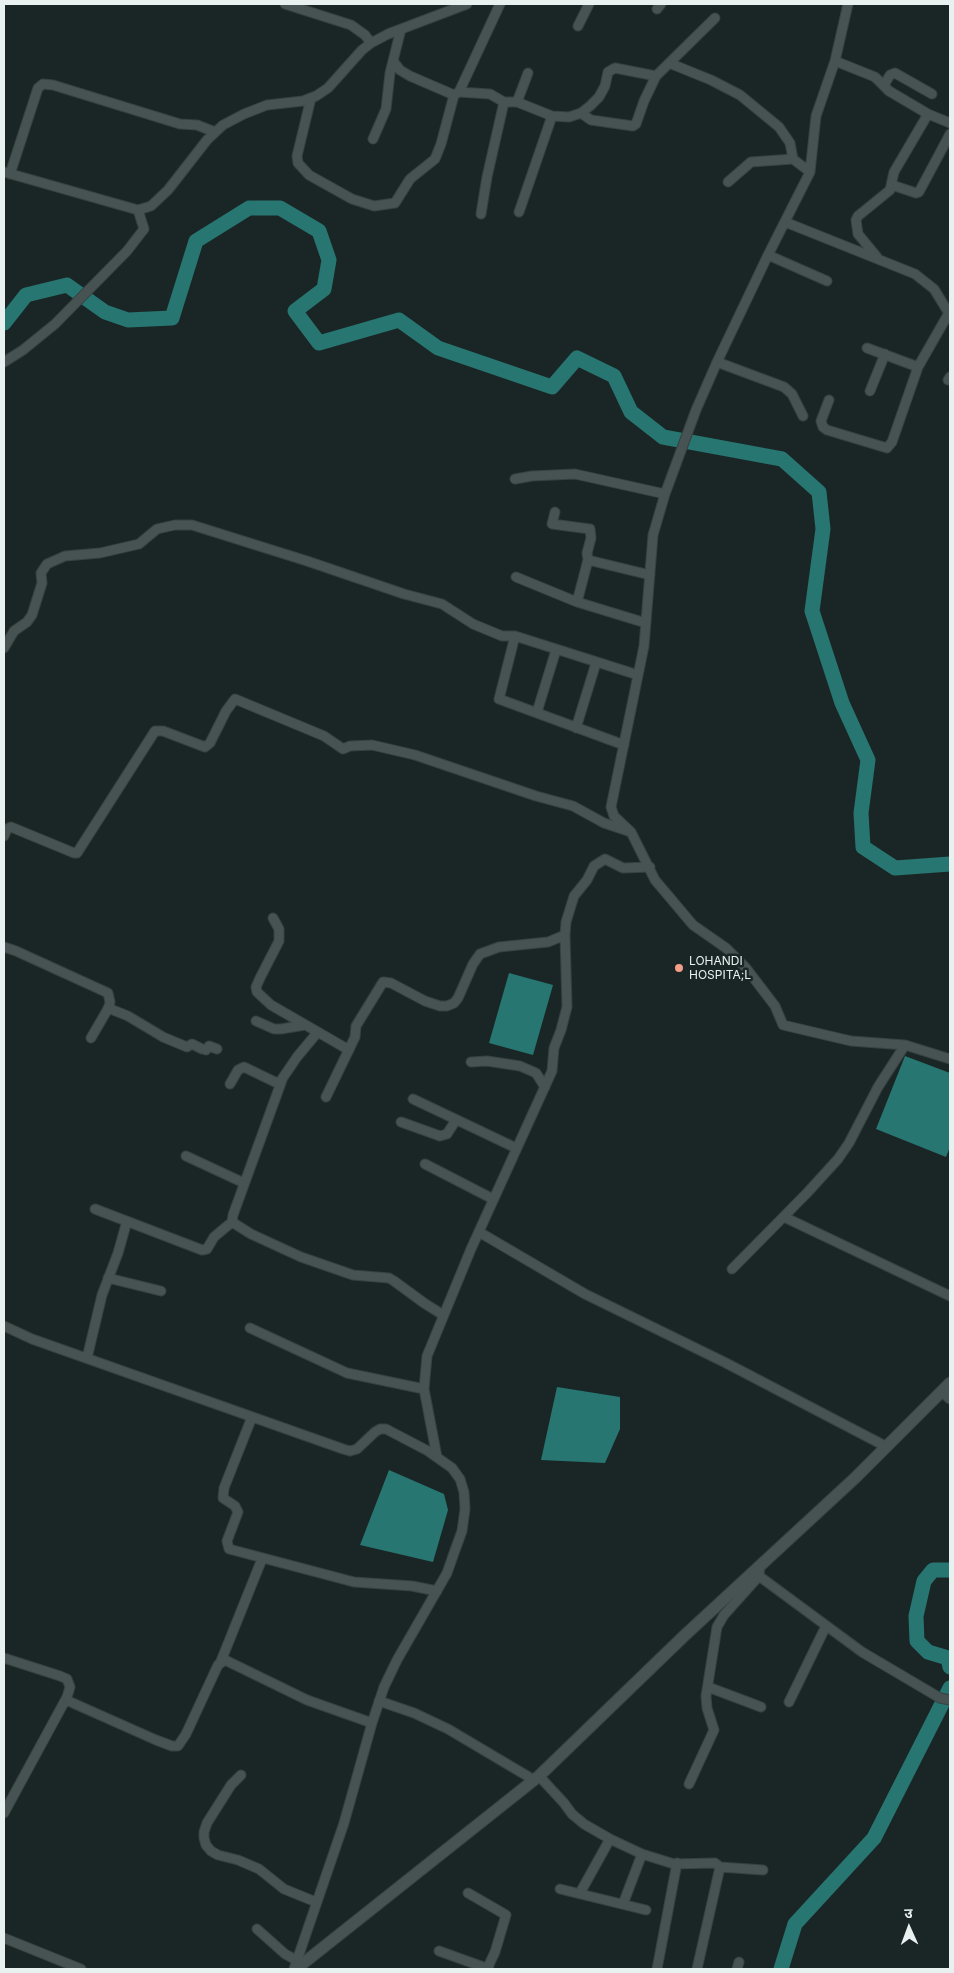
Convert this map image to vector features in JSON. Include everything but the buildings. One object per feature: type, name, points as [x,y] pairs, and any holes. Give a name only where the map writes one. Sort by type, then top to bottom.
[{"type":"street","points":[[285,4],[351,25],[365,35],[371,43]]},
{"type":"street","points":[[215,132],[196,125],[180,124],[53,85],[43,84],[38,88],[7,173],[138,210],[151,206],[168,190],[215,132],[232,119],[257,109],[311,98],[328,88],[362,50],[371,43],[401,29],[468,4]]},
{"type":"street","points":[[311,98],[297,156],[298,163],[309,175],[352,199],[374,206],[395,203],[410,179],[435,158],[456,93],[500,4]]},
{"type":"street","points":[[578,26],[589,4]]},
{"type":"street","points":[[848,4],[835,61],[816,116],[810,172],[768,254],[717,362],[696,410],[680,458],[665,494],[653,535],[644,646],[611,807],[614,816],[631,832],[655,880],[693,925],[726,948],[746,968],[775,1006],[783,1025],[850,1042],[905,1045],[950,1059]]},
{"type":"street","points":[[582,113],[591,120],[633,126],[636,124],[644,100],[656,76],[715,18]]},
{"type":"street","points":[[373,139],[386,109],[393,61],[401,29]]},
{"type":"street","points":[[393,61],[400,70],[410,76],[456,93],[490,94],[504,102],[517,102],[552,116],[569,117],[582,113],[599,97],[605,86],[608,72],[615,68],[656,76]]},
{"type":"street","points":[[835,61],[875,77],[889,91],[928,114],[950,123]]},
{"type":"street","points":[[669,63],[740,95],[779,127],[790,143],[793,159]]},
{"type":"street","points":[[517,102],[528,72]]},
{"type":"street","points":[[884,85],[890,75],[895,73],[932,94]]},
{"type":"street","points":[[481,214],[487,177],[504,102]]},
{"type":"street","points":[[879,259],[858,234],[855,227],[856,220],[858,216],[890,190],[894,172],[928,114]]},
{"type":"street","points":[[518,212],[552,116]]},
{"type":"street","points":[[892,185],[916,193],[919,192],[950,134]]},
{"type":"street","points":[[728,182],[751,162],[793,159],[810,172]]},
{"type":"street","points":[[4,362],[43,335],[127,251],[144,229],[138,210]]},
{"type":"street","points":[[784,222],[879,259],[924,280],[934,289],[950,313],[918,367],[892,442],[887,448],[822,427],[821,421],[829,400]]},
{"type":"street","points":[[768,254],[827,281]]},
{"type":"street","points":[[867,348],[918,367]]},
{"type":"street","points":[[870,391],[885,354]]},
{"type":"street","points":[[717,362],[784,387],[792,394],[804,416]]},
{"type":"street","points":[[515,479],[532,476],[575,474],[665,494]]},
{"type":"street","points":[[555,512],[552,524],[590,529],[591,538],[587,553],[588,560],[577,602]]},
{"type":"street","points":[[4,648],[14,631],[27,622],[32,615],[42,583],[41,573],[47,564],[64,556],[100,553],[139,544],[157,529],[175,525],[192,525],[207,531],[250,542],[381,587],[442,604],[481,628],[502,636],[515,636],[638,675]]},
{"type":"street","points":[[588,560],[650,575]]},
{"type":"street","points":[[516,577],[577,602],[646,623]]},
{"type":"street","points":[[515,636],[499,698],[624,745]]},
{"type":"street","points":[[537,712],[556,650]]},
{"type":"street","points":[[576,728],[596,663]]},
{"type":"street","points":[[4,836],[7,829],[11,827],[74,853],[79,852],[93,826],[155,731],[205,747],[210,743],[230,704],[235,700],[324,736],[343,749],[350,746],[372,745],[415,754],[536,796],[573,806],[604,824],[631,832]]},
{"type":"street","points":[[437,1457],[424,1389],[427,1356],[493,1199],[552,1071],[554,1048],[567,1007],[564,934],[574,896],[587,880],[594,866],[605,859],[622,868],[650,867]]},
{"type":"street","points":[[272,918],[279,929],[279,941],[256,987],[257,992],[271,1005],[349,1050]]},
{"type":"street","points":[[326,1097],[356,1037],[356,1026],[384,982],[391,983],[425,1001],[440,1006],[447,1006],[454,1003],[458,998],[480,954],[499,947],[548,942],[564,934]]},
{"type":"street","points":[[4,947],[108,993],[110,1002],[108,1008],[92,1038]]},
{"type":"street","points":[[108,1008],[128,1016],[162,1037],[187,1047],[192,1044],[206,1050],[209,1046],[217,1049]]},
{"type":"street","points":[[256,1021],[274,1029],[305,1025]]},
{"type":"street","points":[[232,1222],[232,1215],[282,1080],[296,1057],[317,1033]]},
{"type":"street","points":[[732,1269],[784,1217],[844,1151],[878,1087],[905,1045]]},
{"type":"street","points":[[471,1062],[487,1061],[520,1066],[536,1073],[545,1087]]},
{"type":"street","points":[[230,1084],[238,1070],[244,1067],[275,1082],[282,1080]]},
{"type":"street","points":[[414,1099],[516,1148]]},
{"type":"street","points":[[401,1122],[440,1136],[447,1134],[456,1120]]},
{"type":"street","points":[[186,1156],[244,1183]]},
{"type":"street","points":[[425,1164],[493,1199]]},
{"type":"street","points":[[94,1209],[202,1250],[207,1249],[214,1237],[232,1222]]},
{"type":"street","points":[[784,1217],[950,1296]]},
{"type":"street","points":[[87,1358],[92,1332],[127,1221]]},
{"type":"street","points":[[232,1222],[250,1234],[301,1257],[353,1275],[389,1278],[443,1315]]},
{"type":"street","points":[[479,1232],[585,1294],[726,1363],[887,1447]]},
{"type":"street","points":[[108,1278],[161,1291]]},
{"type":"street","points":[[4,1326],[32,1340],[350,1451],[362,1445],[375,1432],[380,1429],[386,1429],[437,1457],[452,1468],[460,1479],[464,1492],[465,1509],[462,1531],[437,1591],[397,1660],[379,1701],[344,1823],[296,1966]]},
{"type":"street","points":[[250,1328],[347,1373],[424,1389]]},
{"type":"street","points":[[296,1966],[473,1830],[536,1778],[759,1571],[887,1447],[947,1392]]},
{"type":"street","points":[[252,1417],[235,1457],[223,1494],[225,1500],[235,1506],[238,1512],[228,1537],[227,1546],[234,1551],[262,1559],[354,1582],[412,1586],[437,1591]]},
{"type":"street","points":[[66,1700],[156,1740],[172,1746],[178,1746],[221,1661],[262,1559]]},
{"type":"street","points":[[759,1571],[826,1626],[862,1652],[940,1698],[950,1700]]},
{"type":"street","points":[[689,1784],[714,1730],[707,1708],[708,1687],[719,1622],[759,1571]]},
{"type":"street","points":[[789,1702],[826,1626]]},
{"type":"street","points":[[4,1658],[66,1679],[70,1687],[66,1700],[4,1813]]},
{"type":"street","points":[[221,1661],[229,1661],[307,1700],[372,1723]]},
{"type":"street","points":[[708,1687],[761,1707]]},
{"type":"street","points":[[379,1701],[448,1729],[536,1778],[572,1814],[610,1839],[642,1854],[674,1864],[715,1863],[720,1867],[763,1870]]},
{"type":"street","points":[[241,1775],[231,1785],[207,1823],[204,1838],[206,1845],[218,1855],[238,1860],[259,1869],[284,1889],[316,1902]]},
{"type":"street","points":[[580,1894],[610,1839]]},
{"type":"street","points":[[623,1904],[642,1854]]},
{"type":"street","points":[[657,1969],[677,1863]]},
{"type":"street","points":[[697,1969],[720,1867]]},
{"type":"street","points":[[560,1888],[646,1910]]},
{"type":"street","points":[[439,1951],[488,1969],[506,1916],[503,1912],[468,1893]]},
{"type":"street","points":[[257,1929],[296,1966]]},
{"type":"street","points":[[4,1938],[81,1969]]},
{"type":"water","points":[[509,973],[553,985],[533,1055],[489,1043]]},
{"type":"water","points":[[905,1056],[950,1073],[950,1147],[946,1157],[876,1129]]},
{"type":"water","points":[[557,1387],[620,1397],[620,1429],[605,1463],[541,1460]]},
{"type":"water","points":[[389,1470],[444,1494],[448,1510],[433,1562],[360,1545]]},
{"type":"waterway","points":[[4,323],[26,295],[67,285],[105,312],[128,320],[172,318],[196,241],[249,208],[280,208],[319,231],[329,260],[324,289],[295,311],[319,343],[399,320],[438,348],[552,387],[577,358],[614,376],[631,412],[663,437],[782,459],[819,492],[823,529],[812,611],[842,703],[868,760],[861,813],[863,847],[895,868],[950,864]]},
{"type":"waterway","points":[[950,1570],[933,1570],[924,1581],[916,1616],[917,1641],[928,1652],[948,1658],[950,1667]]},
{"type":"waterway","points":[[781,1969],[795,1924],[874,1838],[950,1688]]},
{"type":"place","name":"LOHANDI HOSPITA;L","points":[[679,968]]}]
